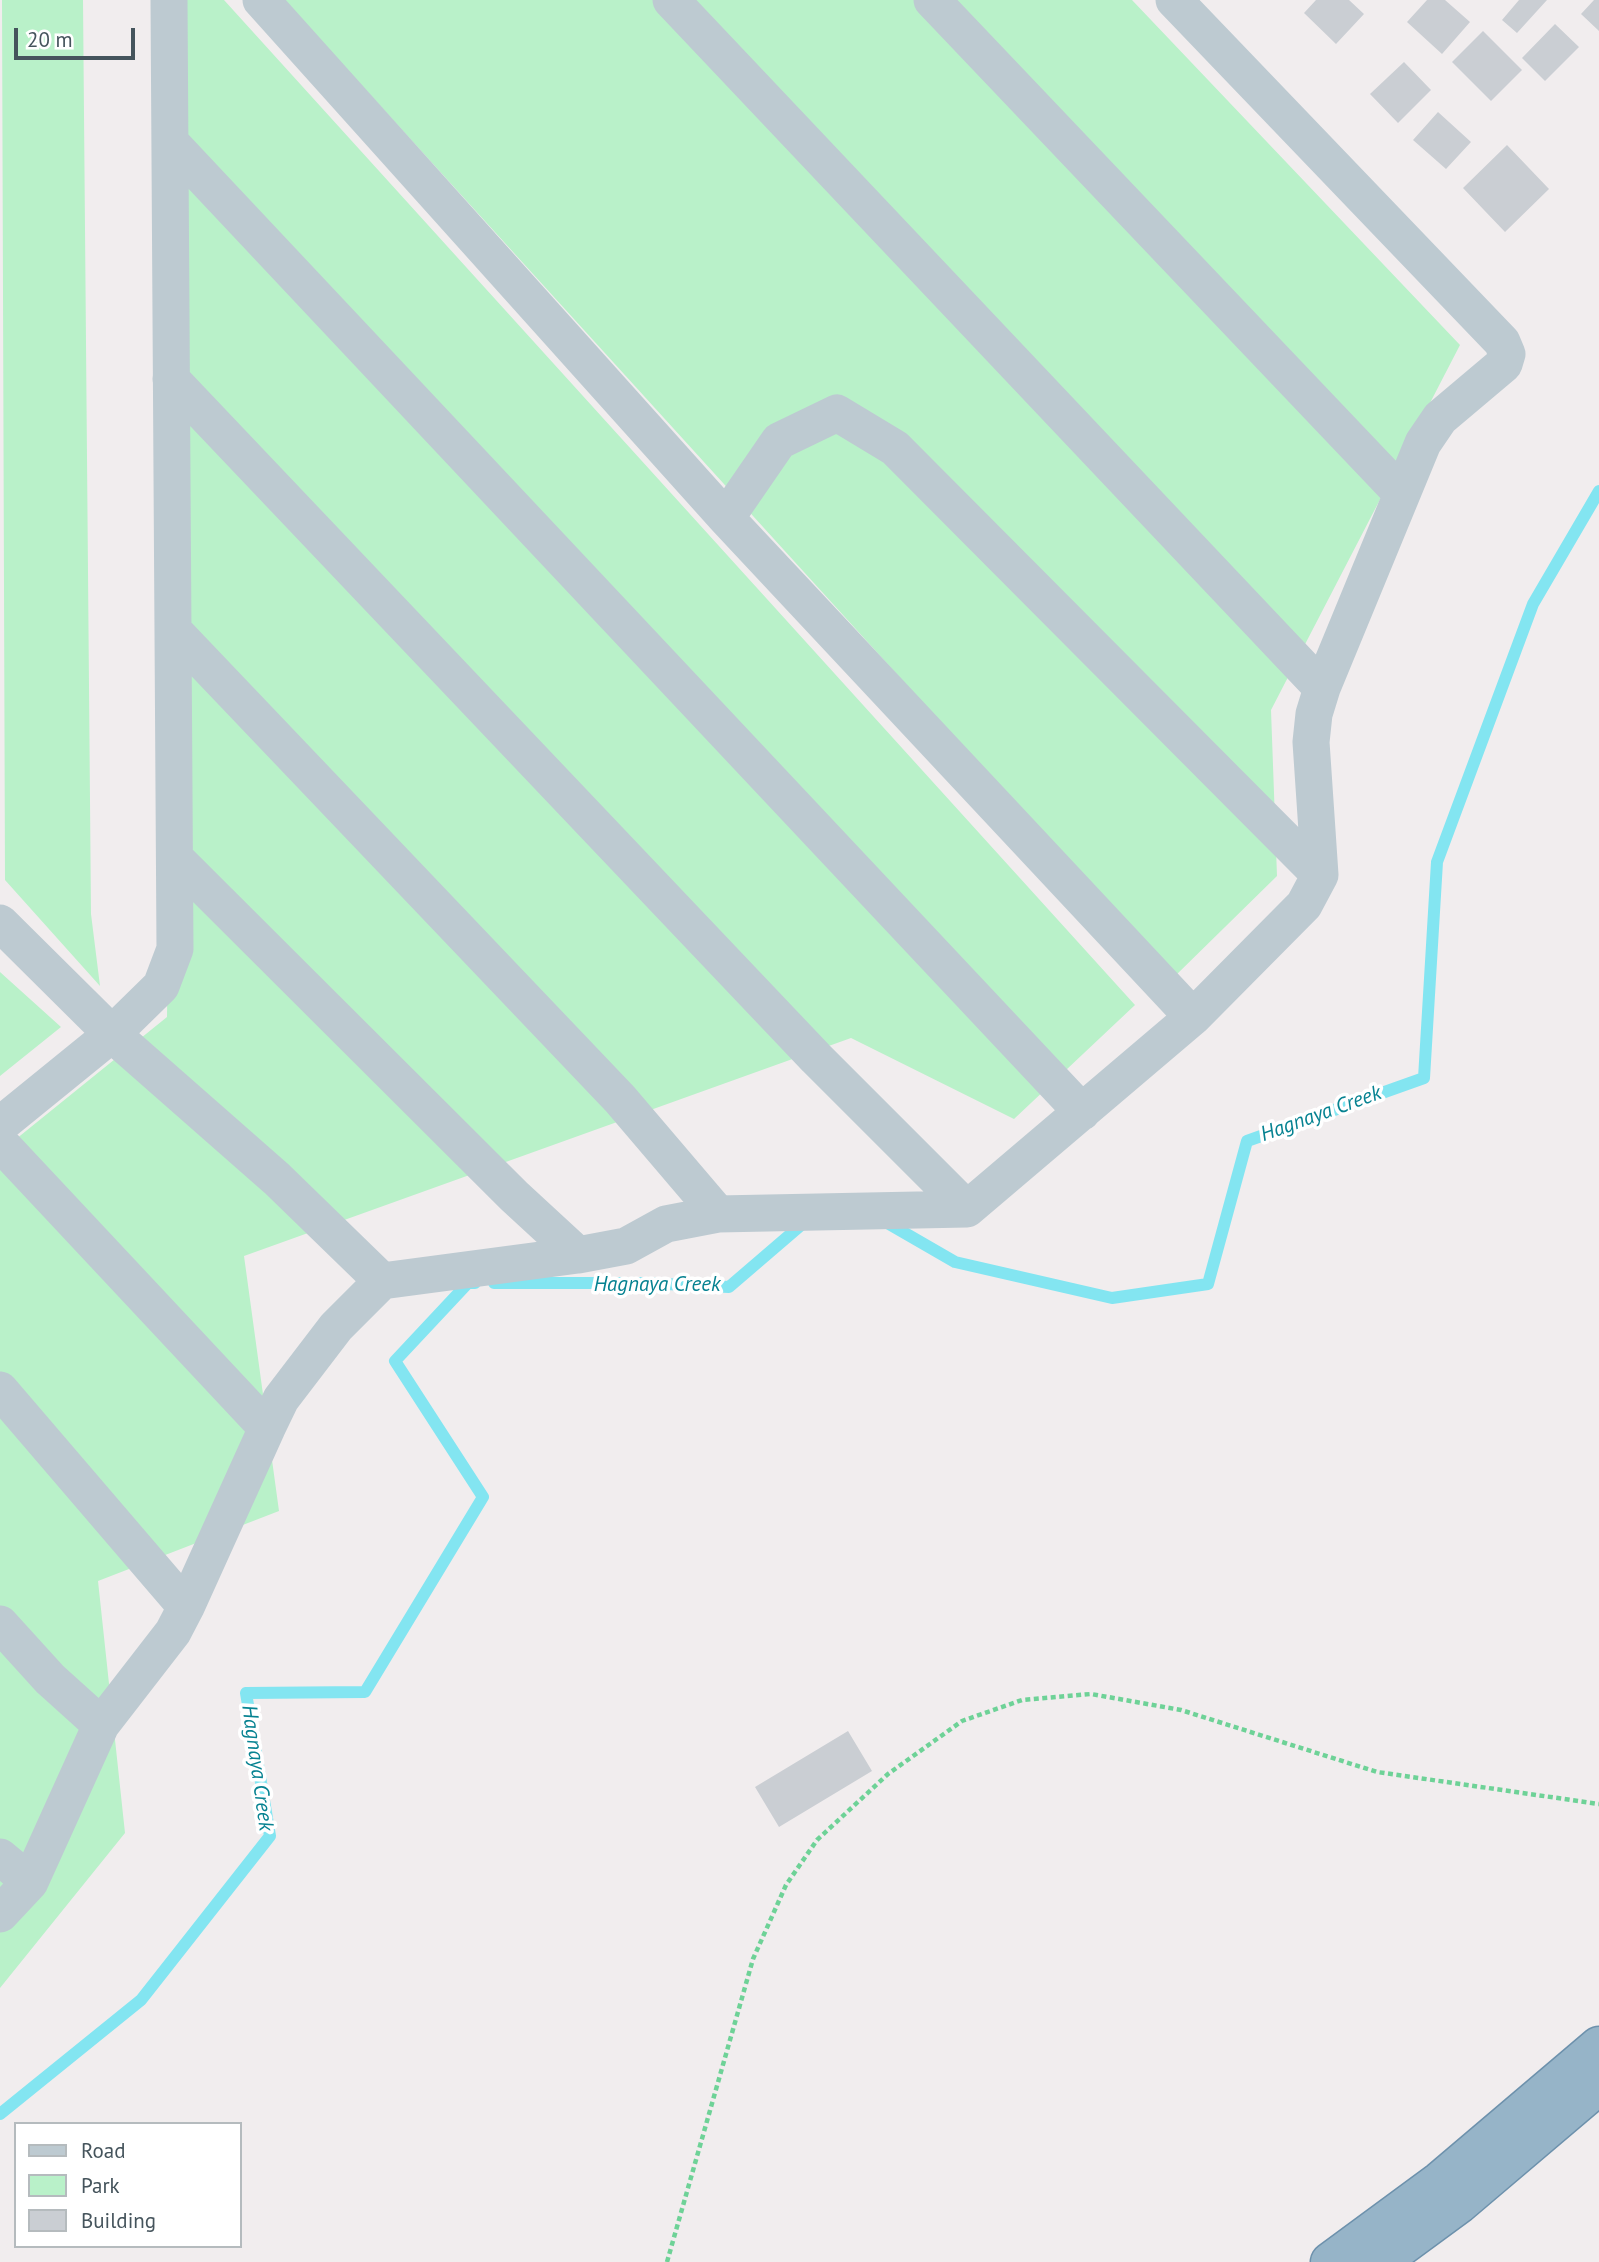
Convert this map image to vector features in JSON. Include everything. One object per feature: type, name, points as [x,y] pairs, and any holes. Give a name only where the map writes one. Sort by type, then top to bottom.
[{"type":"highway","points":[[1329,2262],[1440,2181],[1599,2046]]},
{"type":"highway","points":[[1380,2262],[1459,2204],[1599,2085]]},
{"type":"street","points":[[0,1125],[112,1034],[161,986],[175,949],[169,0]]},
{"type":"street","points":[[261,0],[726,518],[1193,1017]]},
{"type":"street","points":[[671,0],[1322,688]]},
{"type":"street","points":[[932,0],[1402,494]]},
{"type":"street","points":[[0,1914],[30,1882],[101,1725],[173,1632],[281,1399],[336,1327],[382,1281],[626,1246],[667,1224],[718,1214],[967,1209],[1193,1017],[1304,905],[1320,875],[1311,742],[1314,714],[1322,688],[1423,443],[1440,418],[1504,363],[1507,354],[1502,342],[1174,0]]},
{"type":"street","points":[[170,142],[1082,1112]]},
{"type":"street","points":[[171,379],[807,1048],[967,1209]]},
{"type":"street","points":[[726,518],[779,441],[837,413],[895,448],[1320,875]]},
{"type":"street","points":[[173,630],[620,1099],[718,1214]]},
{"type":"street","points":[[175,858],[504,1186],[578,1255]]},
{"type":"street","points":[[0,923],[112,1034],[276,1179],[382,1281]]},
{"type":"street","points":[[0,1143],[267,1428]]},
{"type":"street","points":[[0,1390],[186,1607]]},
{"type":"street","points":[[0,1624],[50,1679],[101,1725]]},
{"type":"street","points":[[0,1857],[30,1882]]},
{"type":"path","points":[[667,2262],[753,1959],[786,1885],[827,1831],[888,1774],[962,1721],[1022,1700],[1091,1695],[1181,1710],[1377,1772],[1599,1804]]},
{"type":"green space","points":[[2,0],[83,0],[91,914],[100,986],[5,880]]},
{"type":"green space","points":[[179,0],[224,0],[1135,1005],[1014,1119],[851,1038],[244,1256],[279,1511],[98,1581],[125,1833],[0,1988],[0,1152],[167,1017]]},
{"type":"green space","points":[[284,0],[1132,0],[1460,345],[1271,710],[1277,876],[1173,978]]},
{"type":"green space","points":[[0,972],[61,1027],[0,1076]]},
{"type":"building","points":[[1316,0],[1349,0],[1364,14],[1336,44],[1304,13]]},
{"type":"building","points":[[1427,0],[1445,0],[1470,22],[1442,54],[1407,22]]},
{"type":"building","points":[[1519,0],[1547,0],[1517,33],[1502,20]]},
{"type":"building","points":[[1594,0],[1599,0],[1599,31],[1581,14]]},
{"type":"building","points":[[1555,24],[1579,47],[1545,81],[1522,58]]},
{"type":"building","points":[[1483,31],[1522,70],[1491,101],[1452,62]]},
{"type":"building","points":[[1404,62],[1431,90],[1398,123],[1370,94]]},
{"type":"building","points":[[1438,112],[1471,142],[1446,169],[1413,140]]},
{"type":"building","points":[[1507,145],[1549,189],[1505,232],[1463,188]]},
{"type":"building","points":[[848,1731],[872,1771],[779,1827],[755,1787]]},
{"type":"waterway","name":"Hagnaya Creek","points":[[884,1221],[955,1262],[1112,1298],[1208,1284],[1247,1141],[1424,1078],[1437,862],[1533,604],[1599,491]]},
{"type":"waterway","name":"Hagnaya Creek","points":[[494,1283],[644,1283],[729,1287],[807,1220]]},
{"type":"waterway","name":"Hagnaya Creek","points":[[0,2114],[141,2000],[270,1836],[246,1693],[365,1692],[483,1497],[395,1361],[468,1283],[475,1283]]}]
